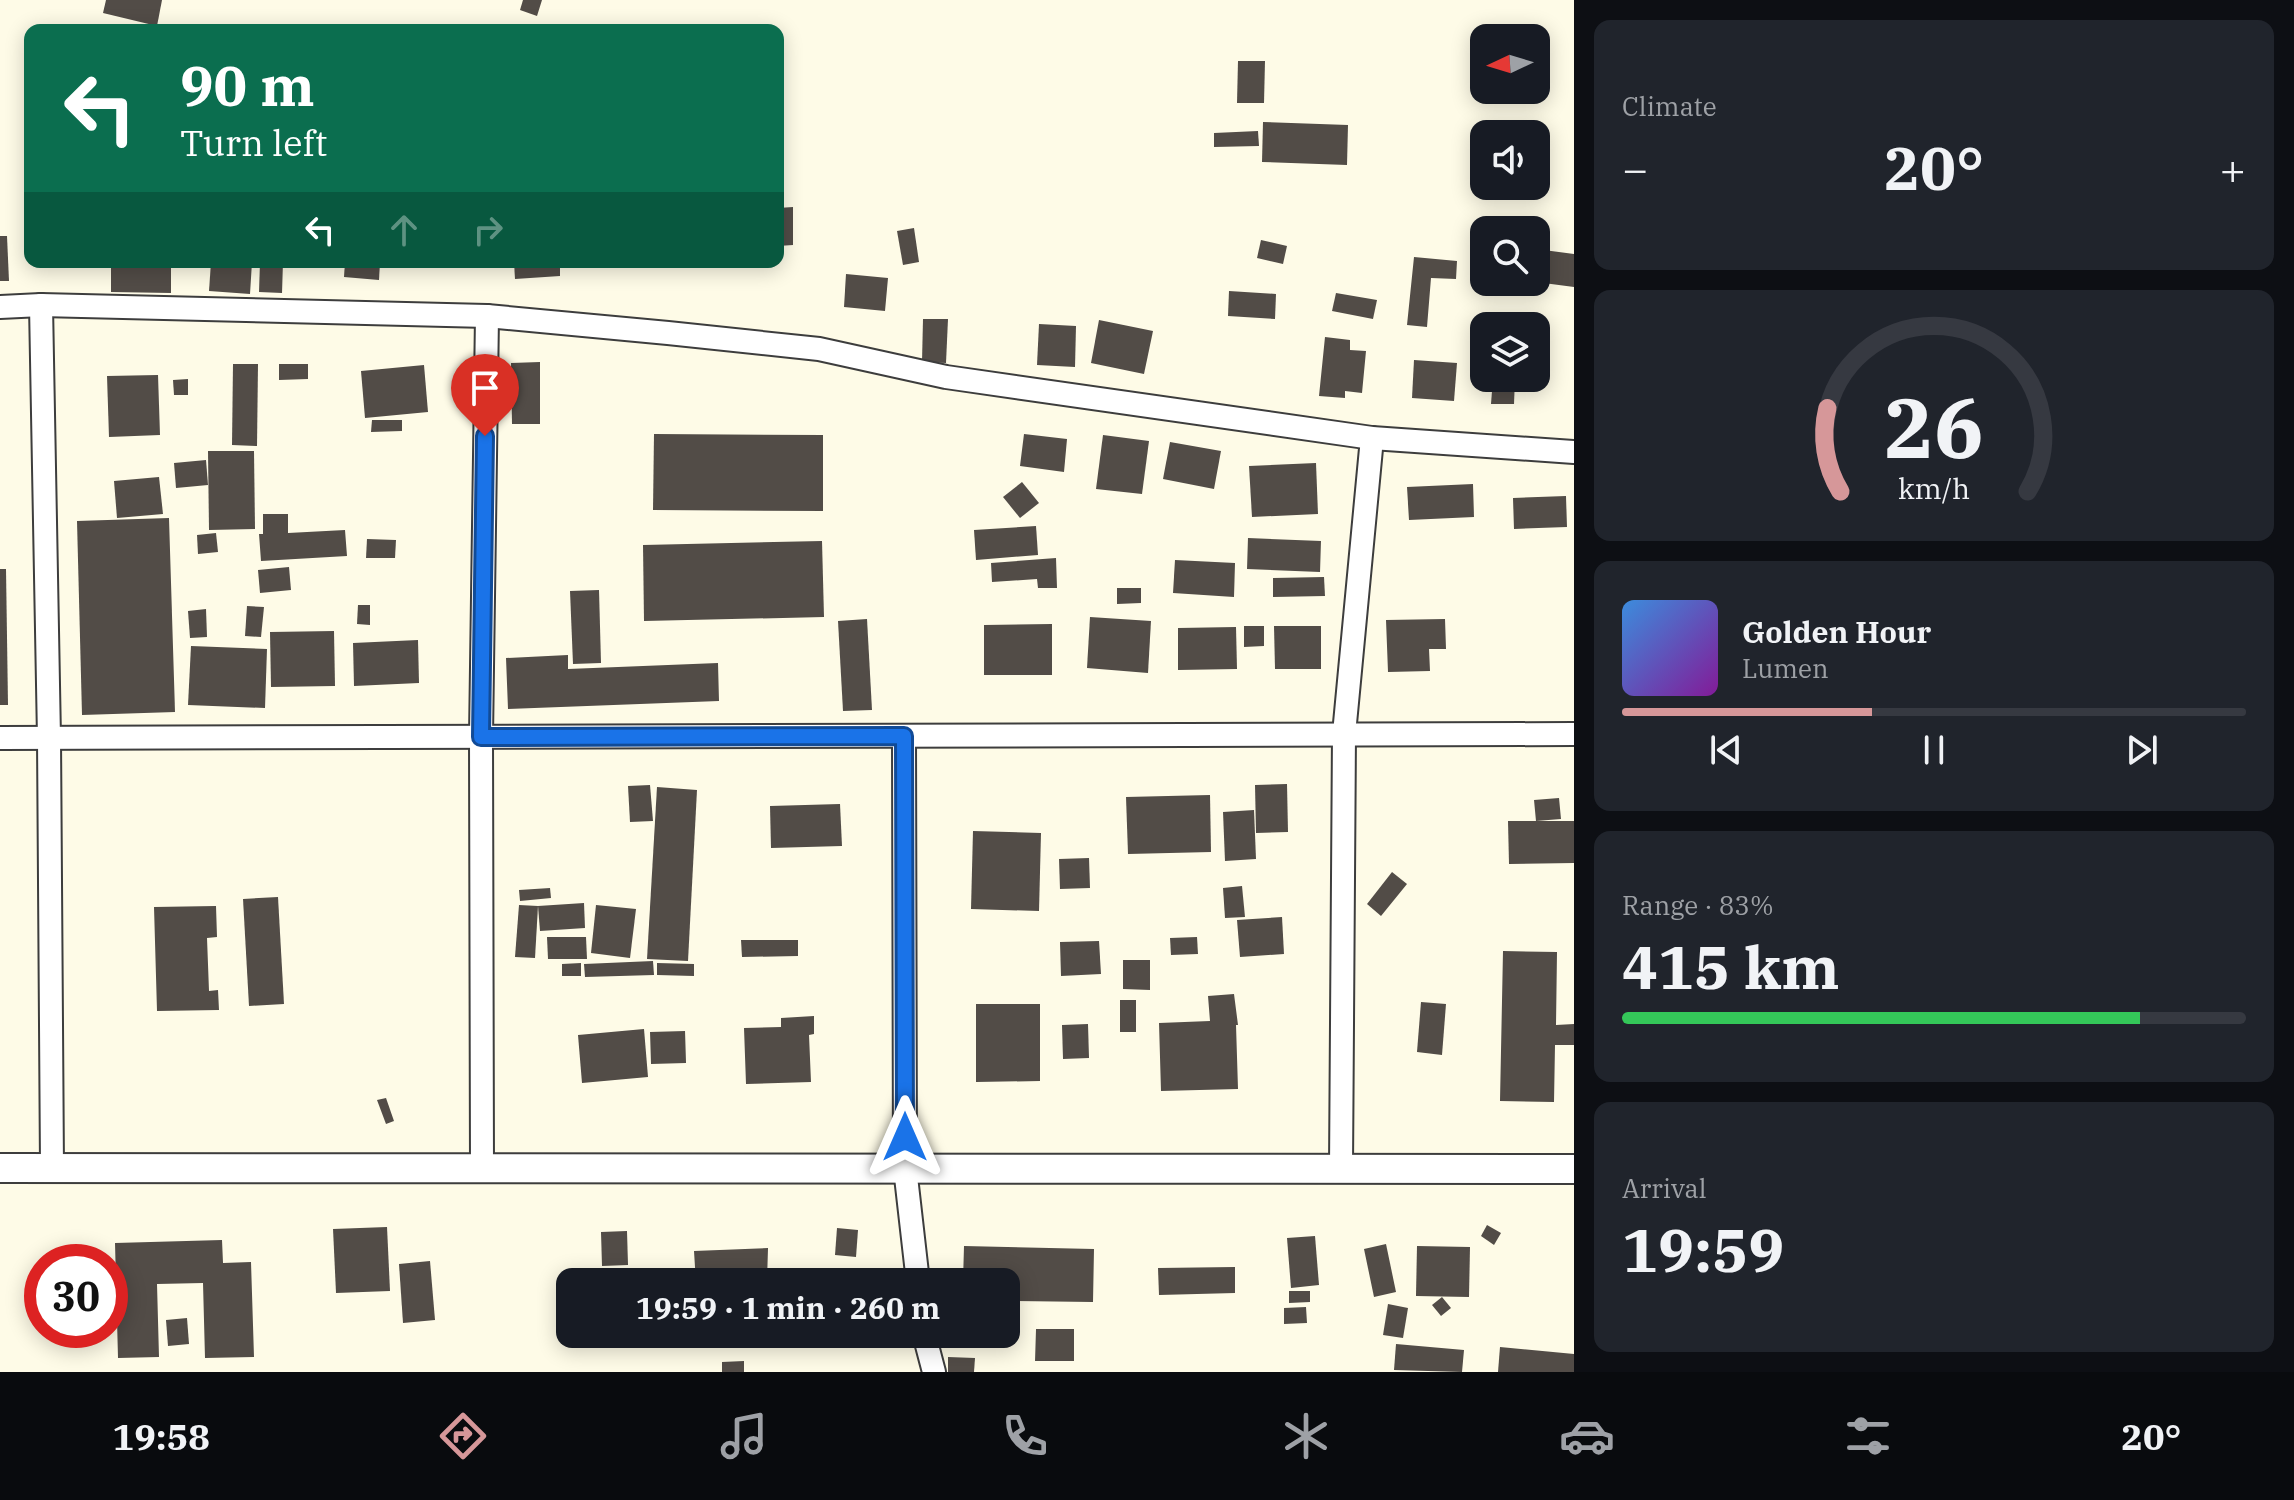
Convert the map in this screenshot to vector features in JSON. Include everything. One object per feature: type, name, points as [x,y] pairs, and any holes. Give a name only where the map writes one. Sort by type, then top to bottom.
[{"type":"street","points":[[41,305],[49,738],[52,1168]]},
{"type":"street","points":[[0,307],[41,305],[487,316],[819,349],[946,377],[1372,438],[1574,452]]},
{"type":"street","points":[[482,1168],[481,737],[487,316]]},
{"type":"street","points":[[1341,1168],[1344,734],[1372,438]]},
{"type":"street","points":[[0,738],[1574,734]]},
{"type":"street","points":[[904,736],[905,1168],[916,1268]]},
{"type":"street","points":[[0,1168],[1574,1169]]},
{"type":"street","points":[[928,1348],[934,1372]]},
{"type":"building","points":[[106,0],[162,0],[157,24],[103,13]]},
{"type":"building","points":[[523,0],[542,0],[537,16],[520,10]]},
{"type":"building","points":[[1238,61],[1265,61],[1264,103],[1237,103]]},
{"type":"building","points":[[1263,122],[1348,125],[1347,165],[1262,162]]},
{"type":"building","points":[[1258,131],[1259,146],[1214,147],[1214,133]]},
{"type":"building","points":[[793,207],[793,245],[784,246],[784,208]]},
{"type":"building","points":[[914,228],[919,262],[903,265],[897,231]]},
{"type":"building","points":[[0,236],[7,236],[9,281],[0,281]]},
{"type":"building","points":[[1261,240],[1287,246],[1283,264],[1257,258]]},
{"type":"building","points":[[1550,251],[1574,254],[1574,287],[1550,284]]},
{"type":"building","points":[[1414,257],[1457,261],[1456,279],[1431,278],[1427,327],[1407,325]]},
{"type":"building","points":[[111,268],[171,268],[171,293],[111,292]]},
{"type":"building","points":[[211,268],[252,268],[250,294],[209,291]]},
{"type":"building","points":[[260,268],[283,268],[282,293],[259,292]]},
{"type":"building","points":[[345,268],[380,268],[379,280],[344,277]]},
{"type":"building","points":[[514,268],[560,268],[560,276],[515,279]]},
{"type":"building","points":[[846,274],[888,278],[885,311],[844,307]]},
{"type":"building","points":[[1229,291],[1276,294],[1275,319],[1228,316]]},
{"type":"building","points":[[1336,293],[1377,300],[1373,319],[1332,311]]},
{"type":"building","points":[[923,319],[948,319],[946,363],[922,362]]},
{"type":"building","points":[[1099,320],[1153,331],[1144,374],[1091,363]]},
{"type":"building","points":[[1039,324],[1076,326],[1075,367],[1037,365]]},
{"type":"building","points":[[1325,337],[1350,340],[1350,350],[1366,351],[1362,393],[1345,391],[1345,398],[1319,396]]},
{"type":"building","points":[[1414,360],[1457,363],[1454,401],[1412,398]]},
{"type":"building","points":[[540,362],[540,424],[512,424],[511,363]]},
{"type":"building","points":[[233,364],[258,364],[257,446],[232,445]]},
{"type":"building","points":[[279,364],[308,364],[308,379],[279,380]]},
{"type":"building","points":[[424,365],[428,412],[365,418],[361,371]]},
{"type":"building","points":[[158,375],[160,435],[109,437],[107,376]]},
{"type":"building","points":[[188,379],[188,395],[174,395],[173,380]]},
{"type":"building","points":[[1492,392],[1514,392],[1514,404],[1491,404]]},
{"type":"building","points":[[372,420],[402,420],[402,431],[371,432]]},
{"type":"building","points":[[654,434],[823,435],[823,511],[653,510]]},
{"type":"building","points":[[1024,434],[1067,439],[1064,472],[1020,466]]},
{"type":"building","points":[[1103,435],[1149,441],[1142,494],[1096,489]]},
{"type":"building","points":[[1170,442],[1221,451],[1214,489],[1163,479]]},
{"type":"building","points":[[208,451],[254,451],[255,529],[209,530]]},
{"type":"building","points":[[206,460],[208,485],[176,488],[174,463]]},
{"type":"building","points":[[1316,463],[1318,514],[1252,517],[1249,466]]},
{"type":"building","points":[[159,477],[163,514],[117,518],[114,481]]},
{"type":"building","points":[[1022,482],[1039,503],[1020,518],[1003,497]]},
{"type":"building","points":[[1473,484],[1474,517],[1409,520],[1407,487]]},
{"type":"building","points":[[1566,496],[1567,527],[1514,529],[1513,498]]},
{"type":"building","points":[[263,514],[288,514],[288,533],[345,530],[347,556],[261,561],[259,534],[263,534]]},
{"type":"building","points":[[169,518],[175,712],[82,715],[77,521]]},
{"type":"building","points":[[1036,526],[1038,555],[976,560],[974,530]]},
{"type":"building","points":[[216,533],[218,552],[198,554],[197,535]]},
{"type":"building","points":[[1248,538],[1321,541],[1320,572],[1247,569]]},
{"type":"building","points":[[367,539],[396,540],[395,558],[366,558]]},
{"type":"building","points":[[822,541],[824,617],[644,621],[643,545]]},
{"type":"building","points":[[1056,558],[1057,588],[1038,588],[1037,579],[992,582],[991,563]]},
{"type":"building","points":[[1175,560],[1235,563],[1234,597],[1173,593]]},
{"type":"building","points":[[289,567],[291,590],[260,593],[258,570]]},
{"type":"building","points":[[0,569],[6,569],[8,705],[0,705]]},
{"type":"building","points":[[1324,577],[1325,596],[1273,597],[1273,578]]},
{"type":"building","points":[[1117,588],[1141,588],[1141,603],[1117,604]]},
{"type":"building","points":[[599,590],[601,663],[573,664],[570,591]]},
{"type":"building","points":[[358,605],[370,605],[370,625],[357,624]]},
{"type":"building","points":[[247,606],[264,607],[261,637],[245,636]]},
{"type":"building","points":[[206,609],[207,637],[190,638],[188,611]]},
{"type":"building","points":[[1090,617],[1151,621],[1148,673],[1087,668]]},
{"type":"building","points":[[867,619],[872,710],[843,711],[838,621]]},
{"type":"building","points":[[1445,619],[1446,649],[1429,649],[1430,671],[1388,672],[1386,620]]},
{"type":"building","points":[[1052,624],[1052,675],[984,675],[984,625]]},
{"type":"building","points":[[1244,626],[1264,626],[1264,646],[1244,647]]},
{"type":"building","points":[[1274,626],[1321,626],[1321,669],[1275,669]]},
{"type":"building","points":[[1236,627],[1237,669],[1178,670],[1178,628]]},
{"type":"building","points":[[334,631],[335,686],[271,687],[270,632]]},
{"type":"building","points":[[418,640],[419,683],[354,686],[353,643]]},
{"type":"building","points":[[191,646],[267,649],[265,708],[188,705]]},
{"type":"building","points":[[568,655],[568,669],[718,663],[719,701],[508,709],[506,658]]},
{"type":"building","points":[[1287,784],[1288,832],[1256,833],[1255,785]]},
{"type":"building","points":[[650,785],[653,821],[630,822],[628,786]]},
{"type":"building","points":[[657,787],[697,790],[688,961],[647,959]]},
{"type":"building","points":[[1210,795],[1211,852],[1128,854],[1126,797]]},
{"type":"building","points":[[1559,798],[1561,819],[1536,821],[1534,800]]},
{"type":"building","points":[[840,804],[842,846],[771,848],[770,806]]},
{"type":"building","points":[[1254,810],[1256,859],[1225,861],[1223,812]]},
{"type":"building","points":[[1508,821],[1574,821],[1574,863],[1509,864]]},
{"type":"building","points":[[973,831],[1041,833],[1039,911],[971,909]]},
{"type":"building","points":[[1089,858],[1090,888],[1060,889],[1059,859]]},
{"type":"building","points":[[1392,872],[1407,884],[1381,916],[1367,904]]},
{"type":"building","points":[[1242,886],[1245,917],[1225,918],[1223,888]]},
{"type":"building","points":[[550,888],[551,898],[520,901],[519,890]]},
{"type":"building","points":[[278,897],[284,1004],[249,1006],[243,899]]},
{"type":"building","points":[[584,903],[585,928],[540,931],[538,906]]},
{"type":"building","points":[[519,905],[538,906],[535,958],[515,957]]},
{"type":"building","points":[[596,905],[636,909],[630,958],[591,953]]},
{"type":"building","points":[[216,906],[217,937],[207,938],[209,991],[218,990],[219,1010],[157,1011],[154,907]]},
{"type":"building","points":[[1282,917],[1284,954],[1240,957],[1237,920]]},
{"type":"building","points":[[547,937],[586,937],[587,959],[548,959]]},
{"type":"building","points":[[1197,937],[1198,954],[1171,955],[1170,938]]},
{"type":"building","points":[[741,940],[798,940],[798,956],[742,957]]},
{"type":"building","points":[[1099,941],[1101,974],[1061,976],[1060,942]]},
{"type":"building","points":[[1503,951],[1557,952],[1556,1025],[1574,1024],[1574,1045],[1555,1045],[1554,1102],[1500,1101]]},
{"type":"building","points":[[1123,960],[1150,960],[1150,990],[1123,989]]},
{"type":"building","points":[[653,961],[654,975],[585,977],[584,964]]},
{"type":"building","points":[[581,963],[581,976],[562,976],[562,964]]},
{"type":"building","points":[[657,963],[694,964],[694,976],[657,975]]},
{"type":"building","points":[[1234,994],[1238,1025],[1238,1089],[1161,1091],[1159,1023],[1210,1021],[1208,996]]},
{"type":"building","points":[[1120,1000],[1136,1000],[1136,1032],[1120,1032]]},
{"type":"building","points":[[1421,1002],[1446,1004],[1442,1055],[1417,1052]]},
{"type":"building","points":[[976,1004],[1040,1004],[1040,1081],[976,1082]]},
{"type":"building","points":[[814,1016],[814,1034],[809,1035],[811,1082],[746,1084],[744,1028],[781,1027],[781,1018]]},
{"type":"building","points":[[1088,1024],[1089,1058],[1063,1059],[1062,1025]]},
{"type":"building","points":[[644,1029],[648,1077],[582,1083],[578,1035]]},
{"type":"building","points":[[685,1031],[686,1063],[651,1064],[650,1032]]},
{"type":"building","points":[[386,1098],[394,1121],[386,1124],[377,1100]]},
{"type":"building","points":[[1487,1225],[1501,1233],[1494,1245],[1481,1236]]},
{"type":"building","points":[[387,1227],[390,1291],[336,1293],[333,1229]]},
{"type":"building","points":[[837,1228],[858,1230],[856,1257],[835,1255]]},
{"type":"building","points":[[627,1231],[628,1265],[602,1266],[601,1232]]},
{"type":"building","points":[[1315,1236],[1319,1285],[1291,1288],[1287,1238]]},
{"type":"building","points":[[222,1240],[223,1263],[251,1262],[254,1357],[205,1358],[203,1283],[157,1284],[159,1357],[118,1358],[118,1348],[128,1348],[128,1244],[115,1243]]},
{"type":"building","points":[[1386,1244],[1396,1292],[1374,1297],[1364,1249]]},
{"type":"building","points":[[964,1246],[1094,1249],[1093,1302],[1020,1301],[1020,1268],[963,1268]]},
{"type":"building","points":[[1417,1246],[1470,1247],[1469,1297],[1416,1296]]},
{"type":"building","points":[[768,1248],[767,1268],[695,1268],[694,1251]]},
{"type":"building","points":[[430,1261],[435,1320],[403,1323],[399,1264]]},
{"type":"building","points":[[1235,1267],[1235,1293],[1159,1295],[1158,1268]]},
{"type":"building","points":[[1289,1291],[1310,1291],[1310,1302],[1289,1303]]},
{"type":"building","points":[[1442,1297],[1451,1308],[1441,1316],[1432,1305]]},
{"type":"building","points":[[1388,1304],[1408,1308],[1403,1338],[1383,1335]]},
{"type":"building","points":[[1306,1307],[1307,1323],[1284,1324],[1284,1308]]},
{"type":"building","points":[[187,1318],[189,1344],[168,1346],[166,1320]]},
{"type":"building","points":[[1036,1329],[1074,1329],[1074,1361],[1035,1361]]},
{"type":"building","points":[[1396,1344],[1464,1350],[1462,1372],[1394,1370]]},
{"type":"building","points":[[1500,1347],[1574,1354],[1574,1372],[1498,1372]]},
{"type":"building","points":[[948,1357],[975,1358],[974,1372],[948,1372]]},
{"type":"building","points":[[744,1361],[744,1372],[722,1372],[722,1362]]},
{"type":"route","points":[[485,436],[481,737],[904,736],[905,1137]]}]
